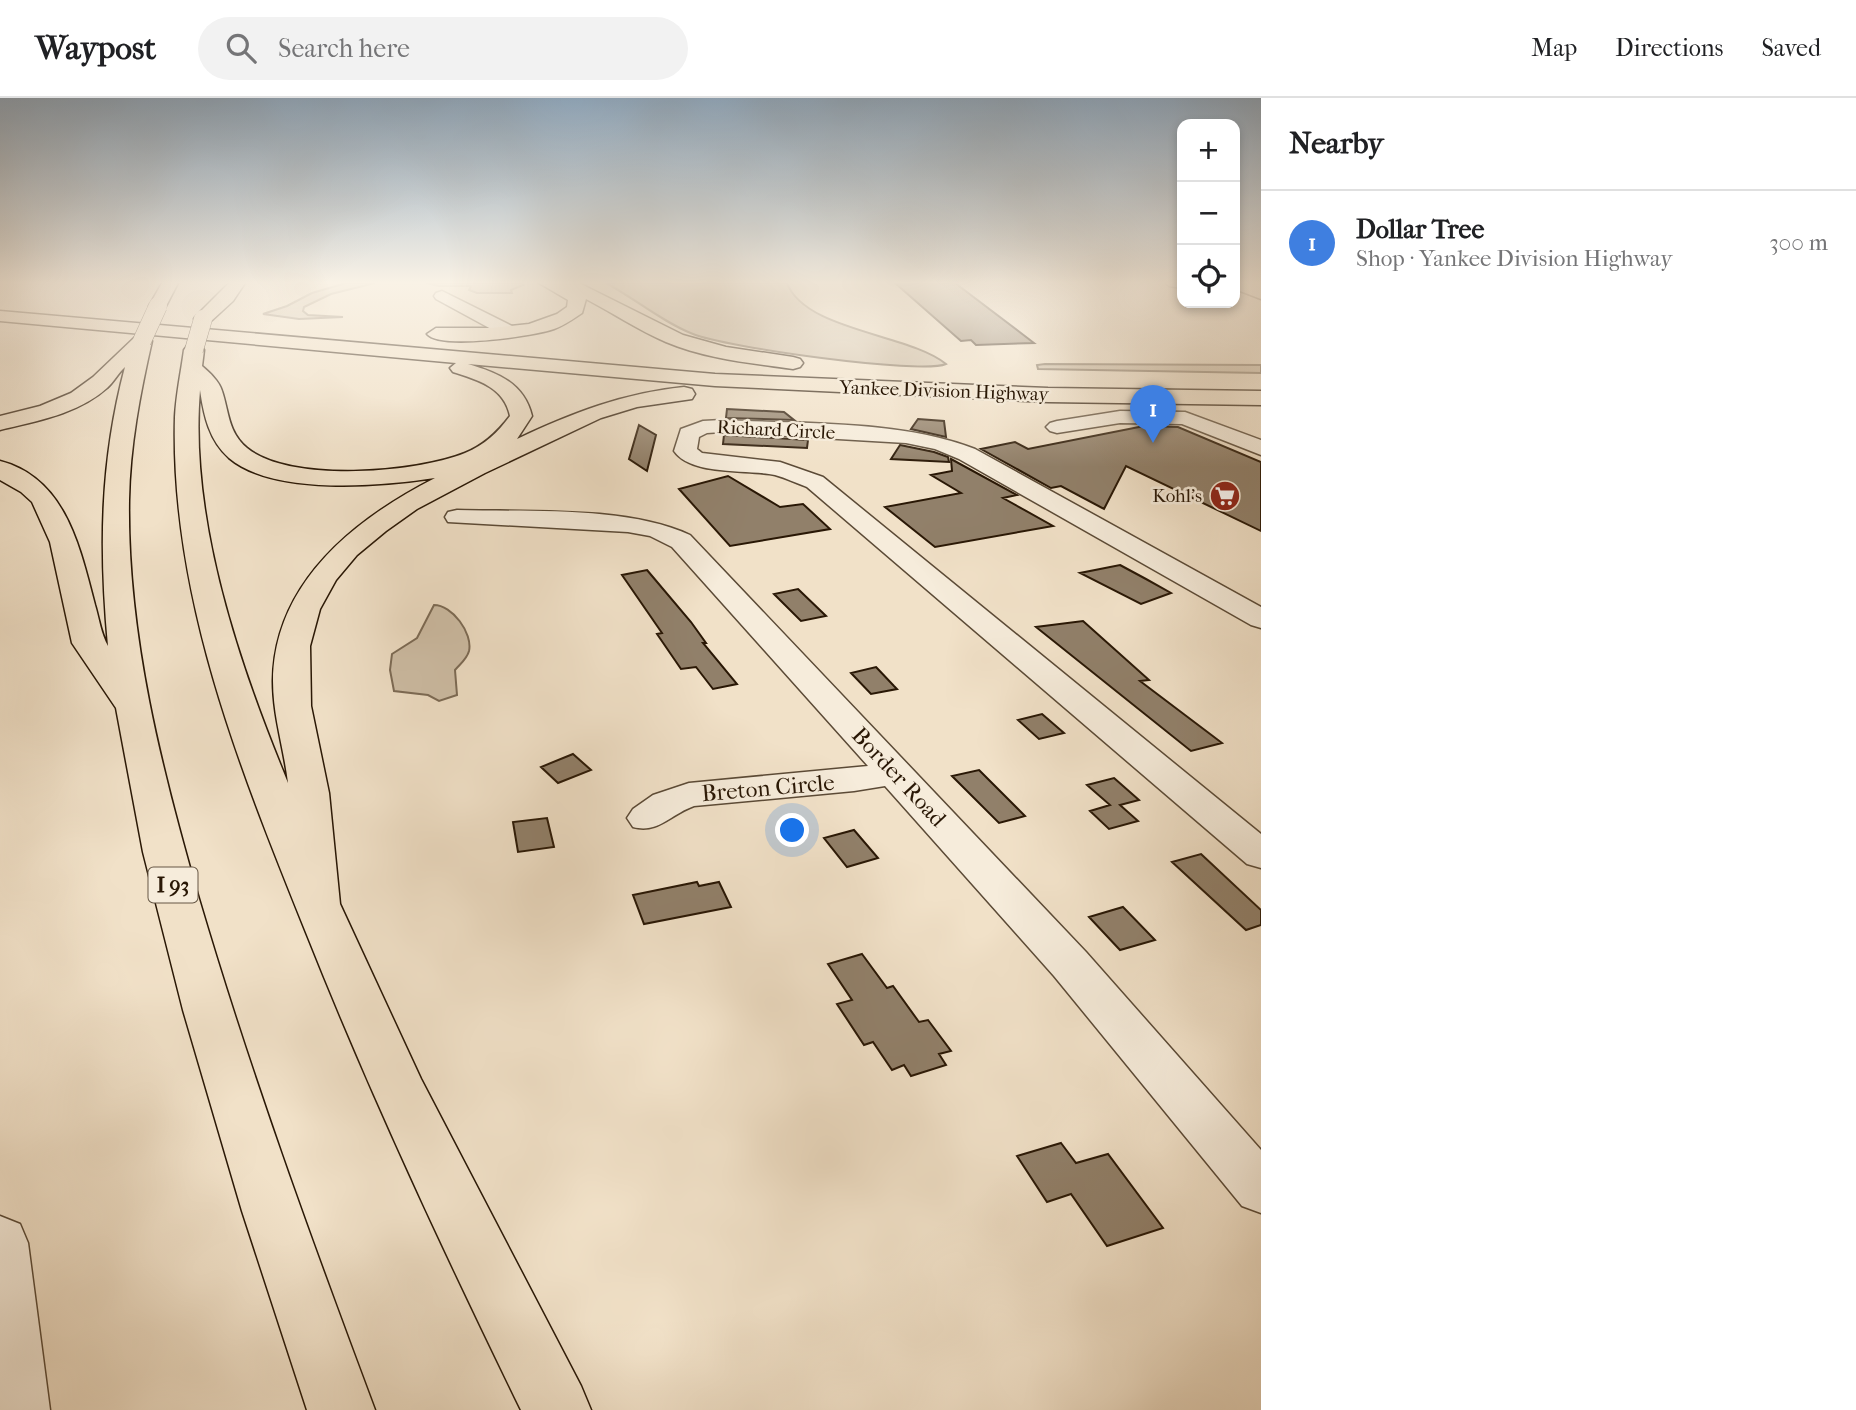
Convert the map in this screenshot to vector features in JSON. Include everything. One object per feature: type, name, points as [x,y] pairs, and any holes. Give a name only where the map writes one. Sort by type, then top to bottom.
[{"type":"main road","points":[[0,424],[48,411],[87,393],[128,344]]},
{"type":"main road","name":"I 93","points":[[145,344],[123,418],[116,496],[120,599],[135,710],[160,830],[197,970],[253,1156],[341,1410]]},
{"type":"main road","points":[[201,344],[187,409],[189,471],[207,582],[228,664],[253,742],[317,905],[397,1087],[557,1410]]},
{"type":"main road","points":[[205,344],[215,414],[232,448],[261,466],[294,475],[366,479],[431,470],[488,450],[509,436],[519,422],[520,405],[517,399],[503,386],[477,373],[444,364],[304,344]]},
{"type":"main road","name":"Yankee Division Highway","points":[[305,344],[715,380],[871,389],[1158,398],[1261,398]]},
{"type":"main road","name":"Yankee Division Highway","points":[[400,344],[889,375],[1086,381],[1261,382]]},
{"type":"main road","points":[[695,344],[750,356],[889,375]]},
{"type":"main road","points":[[317,905],[307,775],[296,728],[292,695],[290,672],[293,648],[303,613],[330,569],[366,533],[407,504],[579,417],[612,405],[658,396],[719,392],[955,398],[1158,398]]},
{"type":"main road","points":[[0,469],[30,486],[44,499],[64,542],[89,642],[135,710]]},
{"type":"street","points":[[1057,427],[1114,418],[1176,417],[1194,420],[1261,448]]},
{"type":"street","name":"Richard Circle","points":[[1261,619],[950,447],[900,436],[722,426],[699,428],[689,434],[684,450],[693,458],[780,469],[815,481],[1261,855]]},
{"type":"street","points":[[1227,433],[1261,427]]},
{"type":"street","name":"Border Road","points":[[457,517],[628,524],[658,530],[686,546],[1070,964],[1261,1189]]},
{"type":"street","name":"Breton Circle","points":[[646,818],[666,803],[689,795],[854,780],[895,773]]},
{"type":"street","points":[[0,1243],[19,1410]]},
{"type":"shaded area","points":[[734,344],[906,344],[946,364],[900,366],[863,363]]},
{"type":"shaded area","points":[[1037,365],[1261,365],[1261,373],[1038,369]]},
{"type":"shaded area","points":[[434,605],[448,610],[460,621],[469,644],[467,656],[455,670],[457,695],[439,701],[428,695],[394,691],[390,670],[392,654],[417,638]]},
{"type":"building","points":[[727,409],[784,412],[794,420],[726,418]]},
{"type":"building","points":[[918,419],[944,421],[946,437],[911,429]]},
{"type":"building","points":[[639,425],[656,435],[647,471],[629,459]]},
{"type":"building","points":[[1144,426],[1178,427],[1261,462],[1261,531],[1126,466],[1104,509],[1061,486],[1051,488],[981,449],[1015,442],[1028,449]]},
{"type":"building","points":[[724,435],[808,440],[807,448],[723,444]]},
{"type":"building","points":[[900,445],[934,452],[948,457],[949,462],[891,459]]},
{"type":"building","points":[[951,459],[1017,495],[1003,498],[1053,526],[935,547],[885,507],[961,493],[931,475],[952,471]]},
{"type":"building","points":[[728,476],[780,507],[803,504],[830,529],[730,546],[679,489]]},
{"type":"building","points":[[1120,565],[1171,593],[1141,604],[1080,573]]},
{"type":"building","points":[[647,570],[691,622],[706,643],[703,643],[737,684],[713,689],[696,667],[681,669],[657,634],[662,633],[622,575]]},
{"type":"building","points":[[798,589],[826,616],[801,621],[774,594]]},
{"type":"building","points":[[1083,621],[1149,680],[1140,681],[1222,743],[1191,751],[1036,627]]},
{"type":"building","points":[[876,667],[897,689],[871,694],[851,673]]},
{"type":"building","points":[[1042,714],[1064,733],[1039,739],[1018,720]]},
{"type":"building","points":[[573,754],[591,770],[558,783],[541,767]]},
{"type":"building","points":[[979,770],[1025,816],[999,823],[952,776]]},
{"type":"building","points":[[1114,778],[1139,800],[1120,805],[1138,821],[1109,829],[1090,811],[1110,805],[1087,785]]},
{"type":"building","points":[[547,818],[554,847],[518,852],[513,822]]},
{"type":"building","points":[[854,830],[878,858],[847,867],[824,838]]},
{"type":"building","points":[[1201,854],[1261,910],[1261,925],[1246,930],[1172,862]]},
{"type":"building","points":[[697,882],[699,886],[719,882],[731,907],[644,924],[633,895]]},
{"type":"building","points":[[1123,907],[1155,940],[1120,950],[1089,917]]},
{"type":"building","points":[[862,954],[887,988],[893,986],[919,1022],[928,1020],[951,1051],[939,1054],[946,1065],[911,1076],[904,1065],[892,1070],[873,1042],[864,1045],[837,1004],[852,1000],[828,964]]},
{"type":"building","points":[[1061,1143],[1076,1163],[1108,1154],[1163,1228],[1107,1246],[1071,1194],[1047,1202],[1017,1156]]},
{"type":"place","name":"Dollar Tree","points":[[1153,443]]},
{"type":"place","name":"Kohl's","points":[[1225,496]]}]
